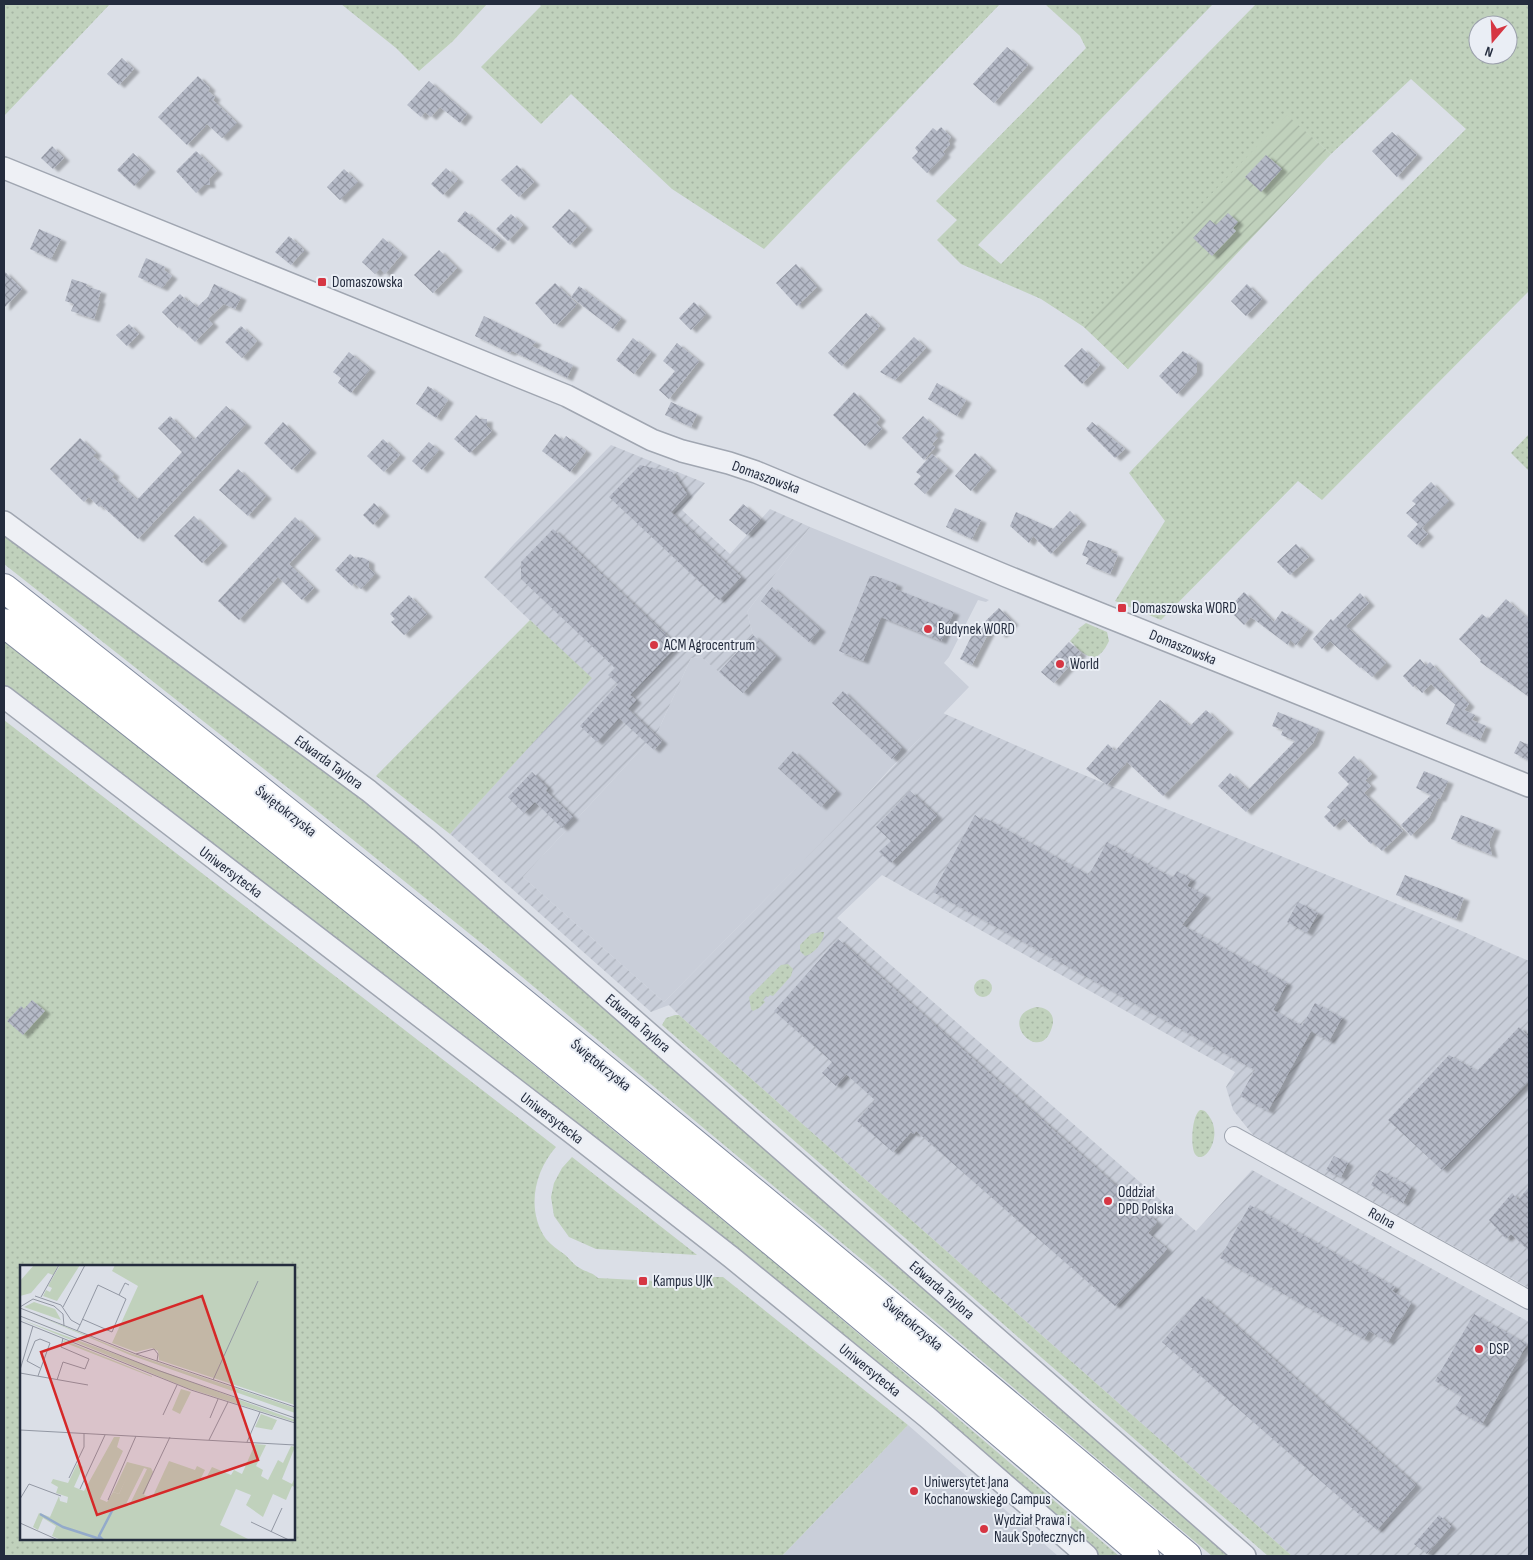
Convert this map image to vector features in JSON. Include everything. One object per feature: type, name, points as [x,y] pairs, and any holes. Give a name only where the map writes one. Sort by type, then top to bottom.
[{"type":"highway","name":"Świętokrzyska","points":[[4,588],[573,1042],[874,1290],[1187,1556]]},
{"type":"highway","name":"Świętokrzyska","points":[[4,623],[437,967],[693,1176],[1145,1556]]},
{"type":"street","name":"Domaszowska","points":[[4,168],[540,385],[586,405],[667,446],[756,472],[1006,576],[1529,786]]},
{"type":"street","name":"Edwarda Taylora","points":[[4,522],[369,791],[426,838],[1245,1556]]},
{"type":"street","name":"Uniwersytecka","points":[[4,697],[732,1257],[926,1417],[1087,1556]]},
{"type":"street","name":"Rolna","points":[[1234,1136],[1529,1300]]},
{"type":"shaded area","points":[[611,445],[705,483],[682,510],[730,554],[770,509],[810,527],[747,612],[753,635],[719,672],[701,657],[691,658],[658,731],[523,877],[664,1002],[850,813],[943,713],[1072,770],[1453,927],[1529,961],[1529,1288],[1253,1135],[1233,1110],[1226,1087],[1235,1072],[882,875],[837,918],[1196,1231],[1252,1170],[1529,1322],[1529,1556],[1292,1556],[669,1005],[651,1012],[450,834],[591,678],[484,577]]},
{"type":"shaded area","points":[[810,527],[989,600],[986,602],[978,600],[949,657],[944,663],[969,687],[850,813],[664,1002],[523,877],[658,731],[691,658],[701,657],[720,672],[753,635],[747,612]]},
{"type":"shaded area","name":"Uniwersytet Jana Kochanowskiego Campus","points":[[908,1425],[1058,1556],[782,1556]]},
{"type":"green space","points":[[4,4],[110,4],[4,116]]},
{"type":"green space","points":[[341,4],[487,4],[453,41],[419,71],[396,48]]},
{"type":"green space","points":[[539,4],[1000,4],[764,249],[672,189],[571,94],[541,124],[481,67],[541,6]]},
{"type":"green space","points":[[1045,4],[1213,4],[978,245],[1001,264],[1256,4],[1529,4],[1529,291],[1322,500],[1298,481],[1161,620],[1115,601],[1165,521],[1129,473],[1310,283],[1466,129],[1411,79],[1331,154],[1287,116],[1128,369],[1084,327],[1041,299],[961,264],[937,240],[957,220],[936,201],[1086,48],[1080,36]]},
{"type":"green space","points":[[1287,115],[1331,154],[1128,369],[1084,327]]},
{"type":"green space","points":[[1529,434],[1529,471],[1511,453]]},
{"type":"green space","points":[[4,534],[338,779],[396,824],[1233,1556],[1212,1556],[878,1273],[486,947],[4,564]]},
{"type":"green space","points":[[530,620],[592,678],[450,834],[376,776]]},
{"type":"green space","points":[[1086,623],[1107,632],[1109,641],[1103,651],[1096,657],[1084,654],[1070,641],[1080,630],[1078,629]]},
{"type":"green space","points":[[4,641],[120,730],[398,954],[785,1271],[1119,1556],[1099,1556],[781,1287],[4,689]]},
{"type":"green space","points":[[4,720],[556,1147],[548,1157],[538,1179],[535,1192],[536,1216],[546,1239],[576,1266],[598,1278],[694,1283],[714,1277],[723,1277],[908,1425],[782,1556],[4,1556]]},
{"type":"green space","points":[[824,932],[824,936],[820,943],[812,953],[805,956],[800,951],[800,945],[811,934]]},
{"type":"green space","points":[[788,964],[793,969],[791,976],[773,996],[766,996],[763,1000],[765,1002],[753,1011],[749,997],[781,965]]},
{"type":"green space","points":[[983,979],[989,982],[992,988],[989,994],[983,997],[977,994],[974,988],[977,982]]},
{"type":"green space","points":[[1036,1007],[1044,1008],[1050,1012],[1053,1019],[1052,1027],[1046,1038],[1039,1042],[1031,1041],[1024,1036],[1020,1028],[1020,1020],[1024,1012]]},
{"type":"green space","points":[[679,1015],[1292,1556],[1268,1556],[662,1025],[666,1018]]},
{"type":"green space","points":[[1200,1110],[1203,1110],[1209,1116],[1213,1124],[1214,1140],[1207,1153],[1199,1157],[1193,1150],[1192,1138],[1195,1118]]},
{"type":"green space","points":[[572,1157],[697,1255],[596,1249],[569,1237],[554,1216],[551,1197],[554,1183],[562,1168]]},
{"type":"building","points":[[1007,47],[1028,65],[994,103],[973,84]]},
{"type":"building","points":[[122,58],[134,69],[119,85],[107,74]]},
{"type":"building","points":[[198,76],[210,88],[208,91],[215,97],[213,100],[237,123],[222,138],[207,124],[187,145],[158,117]]},
{"type":"building","points":[[429,81],[467,114],[460,123],[440,107],[431,117],[425,112],[421,117],[407,105]]},
{"type":"building","points":[[941,127],[951,137],[948,141],[950,144],[943,152],[945,154],[927,173],[912,158],[918,152],[915,148],[933,128],[937,131]]},
{"type":"building","points":[[1392,132],[1417,155],[1397,177],[1372,151]]},
{"type":"building","points":[[52,146],[64,158],[53,169],[41,158]]},
{"type":"building","points":[[196,151],[217,171],[209,179],[210,185],[204,185],[196,193],[176,171]]},
{"type":"building","points":[[133,153],[150,169],[134,186],[117,170]]},
{"type":"building","points":[[1266,155],[1282,169],[1261,192],[1245,177]]},
{"type":"building","points":[[517,165],[534,182],[519,197],[501,180]]},
{"type":"building","points":[[446,168],[458,179],[443,195],[431,184]]},
{"type":"building","points":[[344,169],[358,182],[340,200],[327,187]]},
{"type":"building","points":[[569,209],[587,227],[570,245],[552,227]]},
{"type":"building","points":[[465,211],[501,240],[493,249],[457,221]]},
{"type":"building","points":[[1228,213],[1238,222],[1233,228],[1236,231],[1212,256],[1193,238],[1210,220],[1216,225]]},
{"type":"building","points":[[511,214],[523,225],[508,241],[496,229]]},
{"type":"building","points":[[39,229],[61,239],[51,259],[30,249]]},
{"type":"building","points":[[289,236],[304,250],[291,265],[275,252]]},
{"type":"building","points":[[383,238],[402,254],[385,274],[380,269],[375,274],[362,262]]},
{"type":"building","points":[[439,250],[457,268],[433,293],[414,275]]},
{"type":"building","points":[[146,258],[165,267],[164,270],[172,276],[162,288],[138,277]]},
{"type":"building","points":[[796,264],[817,287],[797,306],[776,283]]},
{"type":"building","points":[[4,271],[22,289],[4,308]]},
{"type":"building","points":[[72,279],[101,291],[94,319],[71,311],[74,304],[65,301]]},
{"type":"building","points":[[555,283],[577,304],[557,325],[535,303]]},
{"type":"building","points":[[214,284],[241,297],[235,309],[224,304],[208,319],[213,324],[195,342],[162,312],[180,294],[197,307],[208,297]]},
{"type":"building","points":[[1247,284],[1262,299],[1246,316],[1231,301]]},
{"type":"building","points":[[579,286],[621,318],[613,329],[571,297]]},
{"type":"building","points":[[694,302],[706,314],[691,330],[679,318]]},
{"type":"building","points":[[866,313],[880,326],[842,366],[828,353]]},
{"type":"building","points":[[484,316],[536,342],[532,346],[573,365],[567,378],[512,351],[510,353],[475,336]]},
{"type":"building","points":[[129,324],[139,334],[127,346],[116,335]]},
{"type":"building","points":[[241,326],[257,341],[242,358],[225,342]]},
{"type":"building","points":[[914,337],[926,348],[895,380],[880,372]]},
{"type":"building","points":[[633,338],[651,352],[634,374],[616,360]]},
{"type":"building","points":[[677,343],[699,361],[669,399],[659,390],[675,371],[663,361]]},
{"type":"building","points":[[1082,348],[1100,365],[1082,384],[1064,366]]},
{"type":"building","points":[[1183,351],[1197,361],[1197,372],[1177,394],[1159,376]]},
{"type":"building","points":[[349,352],[370,369],[351,393],[338,383],[341,378],[333,372]]},
{"type":"building","points":[[937,383],[966,400],[957,416],[928,399]]},
{"type":"building","points":[[428,386],[448,400],[436,418],[416,404]]},
{"type":"building","points":[[854,392],[880,418],[876,423],[882,429],[865,446],[833,415]]},
{"type":"building","points":[[671,402],[697,414],[691,427],[665,415]]},
{"type":"building","points":[[226,406],[246,424],[138,539],[101,505],[99,507],[89,497],[84,502],[50,469],[80,438],[96,453],[93,456],[114,474],[112,477],[137,500],[182,452],[158,428],[170,416],[194,440]]},
{"type":"building","points":[[476,415],[480,419],[487,419],[487,426],[492,431],[470,453],[454,439]]},
{"type":"building","points":[[923,416],[939,431],[935,435],[938,438],[932,444],[935,447],[924,460],[902,438]]},
{"type":"building","points":[[283,422],[311,450],[292,470],[264,443]]},
{"type":"building","points":[[1092,422],[1125,449],[1115,458],[1086,429]]},
{"type":"building","points":[[555,434],[563,440],[566,436],[586,451],[570,472],[542,451]]},
{"type":"building","points":[[383,439],[400,455],[384,472],[367,456]]},
{"type":"building","points":[[429,442],[439,450],[422,470],[412,461]]},
{"type":"building","points":[[975,453],[991,468],[971,491],[955,476]]},
{"type":"building","points":[[932,454],[948,468],[925,494],[914,484],[921,476],[916,472]]},
{"type":"building","points":[[640,465],[672,472],[687,494],[671,512],[741,577],[719,600],[609,497]]},
{"type":"building","points":[[238,469],[266,496],[248,516],[219,490]]},
{"type":"building","points":[[1431,482],[1449,501],[1422,528],[1428,534],[1417,545],[1407,536],[1418,524],[1406,513],[1416,504],[1412,501]]},
{"type":"building","points":[[374,503],[384,513],[373,525],[363,515]]},
{"type":"building","points":[[743,504],[761,519],[747,535],[729,520]]},
{"type":"building","points":[[955,508],[981,520],[972,539],[946,527]]},
{"type":"building","points":[[1070,511],[1081,522],[1051,554],[1033,536],[1029,543],[1010,526],[1016,512],[1053,529]]},
{"type":"building","points":[[194,516],[222,543],[202,563],[174,536]]},
{"type":"building","points":[[295,517],[315,536],[289,564],[314,588],[302,600],[278,577],[239,620],[218,601]]},
{"type":"building","points":[[553,529],[677,645],[630,695],[636,700],[628,709],[662,741],[654,750],[619,718],[597,742],[580,726],[618,684],[608,675],[615,668],[521,579],[521,562]]},
{"type":"building","points":[[1088,540],[1112,549],[1111,552],[1118,555],[1110,574],[1086,564],[1089,558],[1082,555]]},
{"type":"building","points":[[1296,544],[1309,557],[1290,575],[1277,562]]},
{"type":"building","points":[[350,554],[356,559],[358,557],[369,561],[369,568],[375,574],[361,589],[354,583],[352,586],[335,570]]},
{"type":"building","name":"Budynek WORD","points":[[870,576],[897,584],[895,589],[954,612],[941,641],[881,617],[863,661],[839,651]]},
{"type":"building","points":[[772,587],[820,629],[809,642],[761,601]]},
{"type":"building","points":[[1244,592],[1274,622],[1282,611],[1308,629],[1296,645],[1290,640],[1288,645],[1251,617],[1244,625],[1228,609]]},
{"type":"building","points":[[1360,593],[1369,603],[1346,626],[1386,663],[1372,677],[1330,641],[1322,649],[1313,639],[1331,619],[1333,621]]},
{"type":"building","points":[[409,595],[427,614],[404,635],[391,622],[395,619],[390,614]]},
{"type":"building","points":[[1506,599],[1529,620],[1529,697],[1480,662],[1481,660],[1459,639],[1482,614],[1488,619]]},
{"type":"building","points":[[999,608],[1013,622],[1001,635],[992,626],[972,665],[960,659],[973,633]]},
{"type":"building","points":[[753,635],[776,656],[743,693],[719,672]]},
{"type":"building","name":"World","points":[[1069,642],[1081,653],[1054,683],[1041,672]]},
{"type":"building","points":[[1420,659],[1426,666],[1430,662],[1469,704],[1464,710],[1475,715],[1472,720],[1486,726],[1480,740],[1446,724],[1455,705],[1457,706],[1431,684],[1422,693],[1415,685],[1413,687],[1403,676]]},
{"type":"building","points":[[843,691],[902,748],[892,759],[832,703]]},
{"type":"building","points":[[1160,700],[1190,726],[1206,710],[1228,730],[1163,796],[1127,762],[1107,785],[1086,769],[1108,744],[1115,751]]},
{"type":"building","points":[[1278,712],[1319,729],[1313,743],[1246,812],[1218,786],[1230,773],[1248,790],[1295,741],[1281,735],[1283,730],[1272,726]]},
{"type":"building","points":[[1520,741],[1529,745],[1529,761],[1514,753]]},
{"type":"building","points":[[793,751],[836,791],[821,807],[778,768]]},
{"type":"building","points":[[1354,756],[1372,774],[1365,780],[1371,786],[1364,793],[1403,831],[1382,851],[1373,842],[1371,844],[1344,818],[1334,827],[1324,817],[1331,810],[1327,807],[1349,784],[1338,773]]},
{"type":"building","points":[[1424,771],[1448,781],[1429,818],[1411,836],[1401,825],[1431,795],[1416,788]]},
{"type":"building","points":[[532,772],[548,788],[546,791],[573,817],[562,828],[535,802],[524,813],[508,797]]},
{"type":"building","points":[[910,791],[937,816],[891,863],[879,852],[891,841],[876,827]]},
{"type":"building","points":[[975,815],[983,821],[985,818],[1089,875],[1107,842],[1173,878],[1177,871],[1191,879],[1187,886],[1205,895],[1182,925],[1287,983],[1273,1010],[1302,1026],[1315,1003],[1342,1018],[1329,1041],[1311,1031],[1268,1111],[1240,1096],[1255,1070],[933,892]]},
{"type":"building","points":[[1461,815],[1495,828],[1489,843],[1492,855],[1451,839]]},
{"type":"building","points":[[1405,875],[1464,898],[1456,919],[1396,895]]},
{"type":"building","points":[[1298,902],[1318,913],[1307,933],[1287,922]]},
{"type":"building","points":[[838,939],[1157,1222],[1148,1233],[1167,1249],[1115,1306],[916,1131],[914,1134],[911,1132],[893,1152],[857,1121],[875,1100],[846,1074],[836,1086],[822,1073],[832,1062],[774,1011]]},
{"type":"building","points":[[32,1000],[45,1011],[23,1035],[7,1021],[21,1006],[24,1009]]},
{"type":"building","points":[[1519,1027],[1529,1037],[1529,1081],[1442,1170],[1388,1120],[1449,1055],[1477,1071]]},
{"type":"building","points":[[1334,1156],[1348,1163],[1341,1177],[1326,1170]]},
{"type":"building","points":[[1379,1170],[1411,1187],[1403,1203],[1371,1185]]},
{"type":"building","points":[[1529,1187],[1529,1251],[1511,1234],[1506,1239],[1489,1220],[1512,1193],[1518,1200]]},
{"type":"building","points":[[1250,1205],[1395,1287],[1392,1291],[1411,1303],[1388,1342],[1369,1331],[1364,1339],[1220,1258]]},
{"type":"building","points":[[1202,1296],[1416,1485],[1377,1530],[1162,1342]]},
{"type":"building","points":[[1474,1314],[1527,1344],[1482,1424],[1455,1409],[1462,1396],[1435,1381]]},
{"type":"building","points":[[1439,1515],[1451,1526],[1427,1554],[1414,1544]]},
{"type":"place","name":"Domaszowska","points":[[322,282]]},
{"type":"place","name":"Domaszowska WORD","points":[[1122,608]]},
{"type":"place","name":"Budynek WORD","points":[[928,629]]},
{"type":"place","name":"ACM Agrocentrum","points":[[654,645]]},
{"type":"place","name":"World","points":[[1060,664]]},
{"type":"place","name":"Oddział DPD Polska","points":[[1108,1201]]},
{"type":"place","name":"Kampus UJK","points":[[643,1281]]},
{"type":"place","name":"DSP","points":[[1479,1349]]},
{"type":"place","name":"Uniwersytet Jana Kochanowskiego Campus","points":[[914,1491]]},
{"type":"place","name":"Wydział Prawa i Nauk Społecznych","points":[[984,1529]]}]
